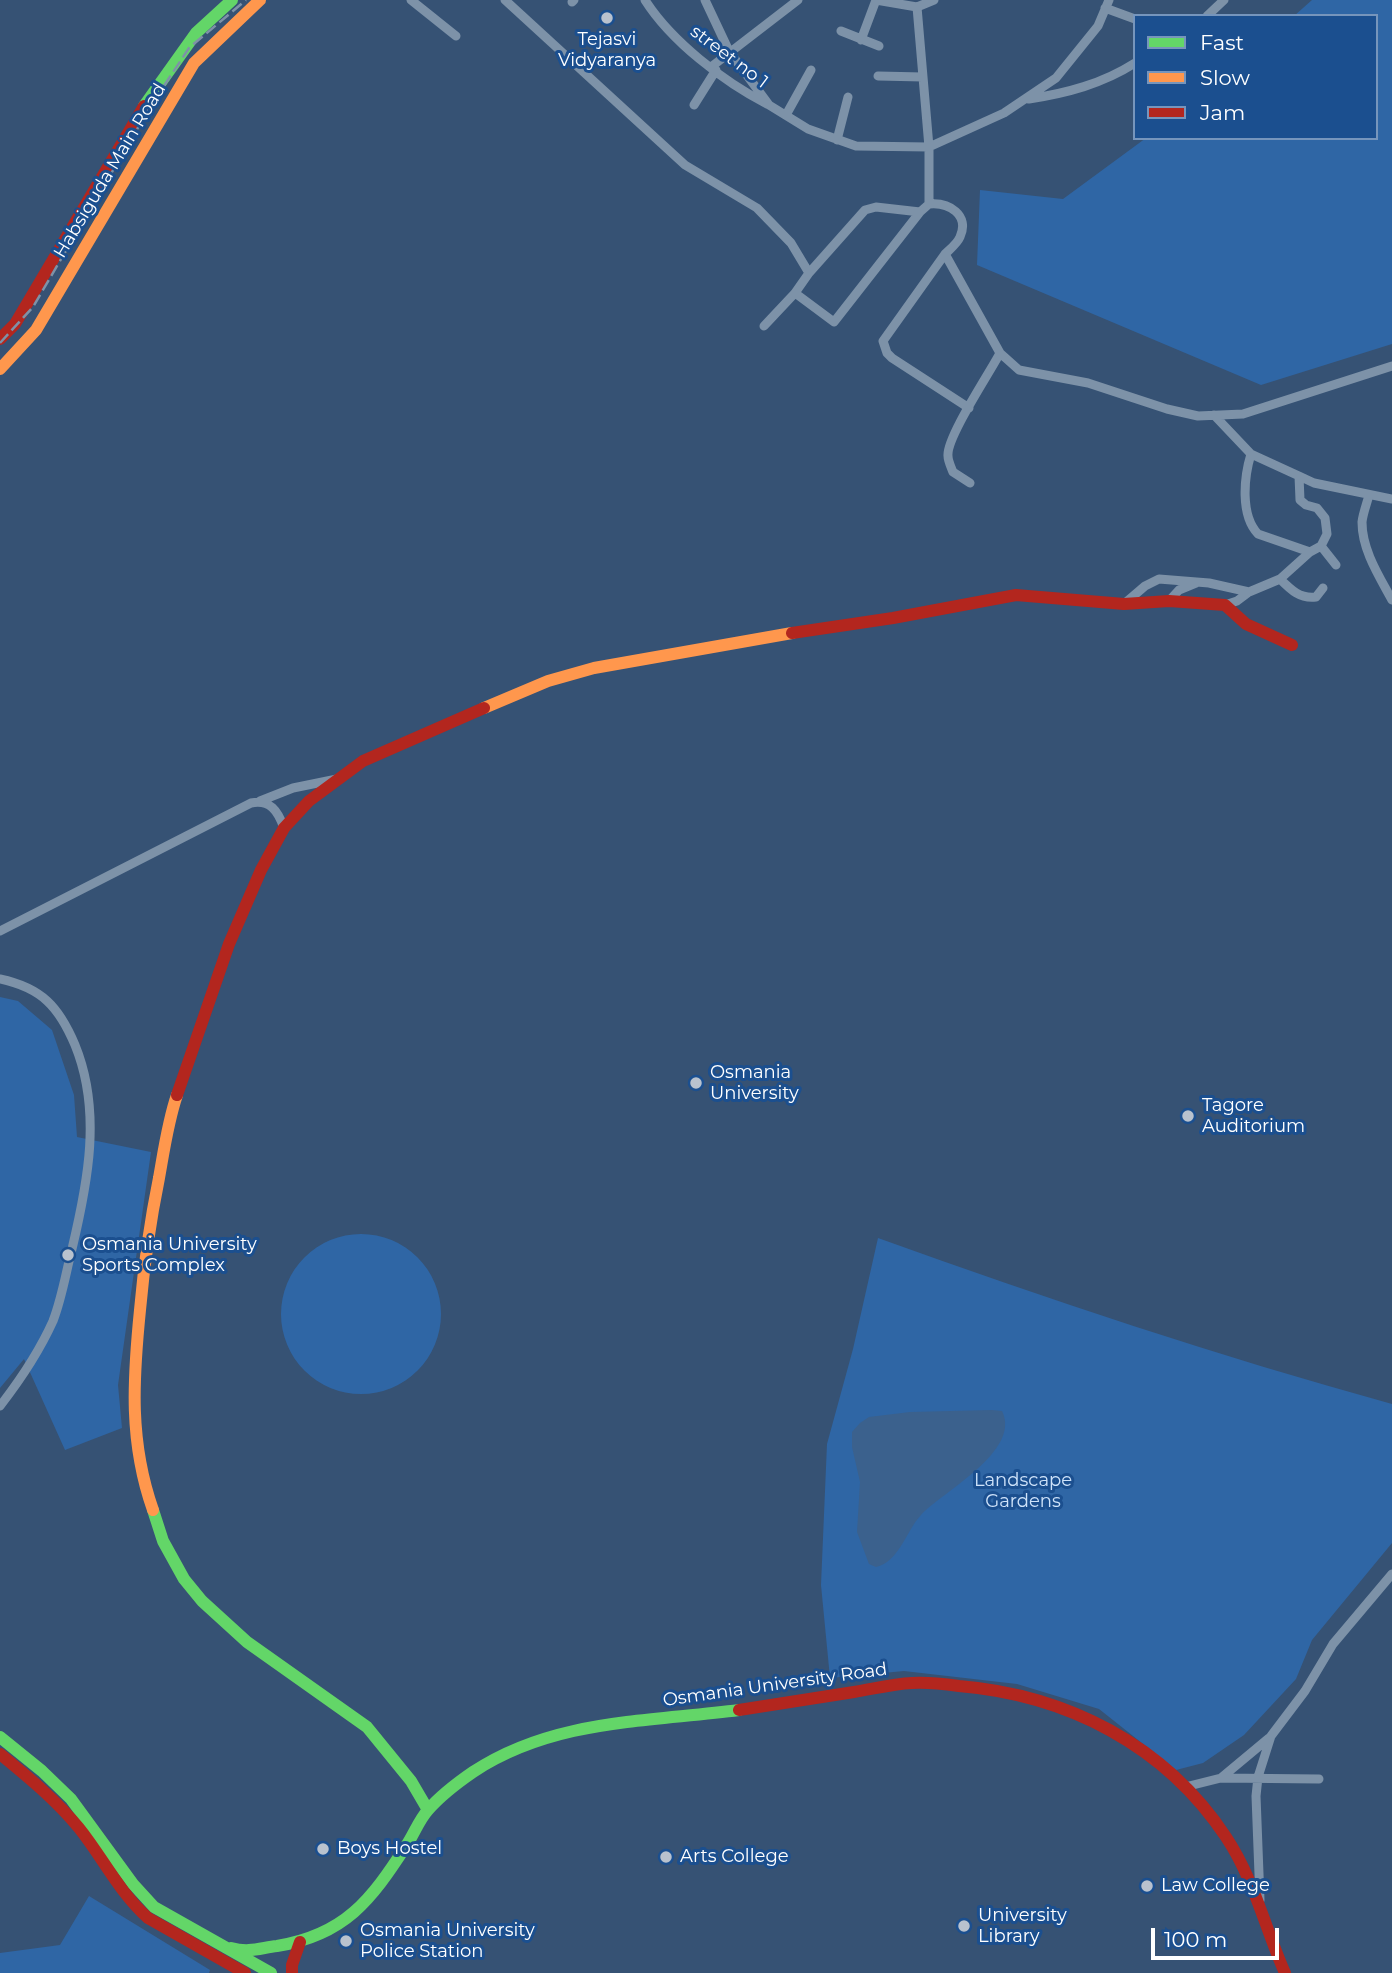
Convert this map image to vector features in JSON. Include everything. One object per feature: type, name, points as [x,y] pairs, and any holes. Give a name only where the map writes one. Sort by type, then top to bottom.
[{"type":"main road","name":"Habsiguda Main Road","points":[[0,339],[15,324],[133,122],[196,33],[232,0]]},
{"type":"main road","name":"Habsiguda Main Road","points":[[0,369],[36,330],[194,63],[260,0]]},
{"type":"main road","points":[[26,304],[44,316]]},
{"type":"main road","points":[[428,1810],[411,1781],[367,1727],[247,1642],[202,1601],[184,1579],[163,1541],[144,1485],[136,1450],[133,1406],[135,1359],[147,1236],[174,1104],[229,944],[261,870],[284,828],[309,801],[363,761],[548,681],[594,668],[1016,595],[1124,604],[1169,601],[1221,605],[1246,624],[1292,645]]},
{"type":"main road","name":"Osmania University Road","points":[[213,1947],[237,1941],[264,1943],[269,1947],[300,1941],[331,1930],[349,1916],[384,1877],[409,1843],[428,1810],[445,1792],[470,1774],[532,1740],[548,1735],[911,1683],[952,1684],[1023,1695],[1056,1705],[1127,1739],[1185,1787],[1229,1842],[1261,1905],[1285,1973]]},
{"type":"main road","points":[[0,1737],[55,1782],[79,1807],[122,1872],[145,1899],[245,1973]]},
{"type":"main road","points":[[0,1754],[45,1791],[69,1816],[121,1892],[136,1909],[155,1922],[271,1973]]},
{"type":"main road","points":[[292,1973],[300,1941]]},
{"type":"street","points":[[411,0],[456,36]]},
{"type":"street","points":[[505,0],[685,165],[757,208],[791,243],[809,273]]},
{"type":"street","name":"street no 1","points":[[645,0],[658,20],[714,69],[807,129],[856,146],[929,147]]},
{"type":"street","points":[[705,0],[729,51],[769,105]]},
{"type":"street","points":[[694,105],[714,69],[729,51],[798,0]]},
{"type":"street","points":[[861,40],[876,0],[917,7],[934,0]]},
{"type":"street","points":[[1209,14],[1224,0]]},
{"type":"street","points":[[929,147],[1004,113],[1056,78],[1098,26],[1107,4],[1133,18]]},
{"type":"street","points":[[917,7],[929,147],[929,204]]},
{"type":"street","points":[[841,32],[879,46]]},
{"type":"street","points":[[1023,100],[1070,92],[1119,73],[1133,64]]},
{"type":"street","points":[[786,116],[811,70]]},
{"type":"street","points":[[878,76],[923,77]]},
{"type":"street","points":[[837,140],[848,97]]},
{"type":"street","points":[[795,293],[834,322],[919,212],[929,204],[940,203],[951,207],[959,214],[962,224],[960,237],[883,341],[892,358],[969,408]]},
{"type":"street","points":[[764,326],[865,210],[876,207],[919,212]]},
{"type":"street","points":[[945,254],[1000,353],[1019,370],[1088,383],[1198,416],[1244,414],[1392,366]]},
{"type":"street","points":[[970,483],[953,472],[948,455],[951,437],[1000,353]]},
{"type":"street","points":[[1214,415],[1251,454],[1314,484],[1392,499]]},
{"type":"street","points":[[1251,454],[1245,485],[1250,520],[1254,529],[1258,534],[1310,552]]},
{"type":"street","points":[[1219,584],[1221,605],[1237,601],[1249,592],[1280,579],[1321,545],[1327,534],[1325,518],[1317,508],[1300,500],[1300,476]]},
{"type":"street","points":[[1369,495],[1362,520],[1364,535],[1371,561],[1392,600]]},
{"type":"street","points":[[1321,545],[1336,565]]},
{"type":"street","points":[[1124,604],[1145,586],[1159,579],[1219,584],[1249,592]]},
{"type":"street","points":[[1280,579],[1294,593],[1307,598],[1316,597],[1323,588]]},
{"type":"street","points":[[1169,601],[1179,590],[1199,582]]},
{"type":"street","points":[[0,931],[251,803],[293,788],[337,779]]},
{"type":"street","points":[[260,801],[279,814],[284,828]]},
{"type":"street","points":[[0,979],[41,994],[53,1005],[69,1030],[83,1066],[87,1085],[90,1138],[79,1220],[54,1318],[25,1374],[0,1406]]},
{"type":"street","points":[[1221,1778],[1270,1736],[1305,1691],[1333,1644],[1392,1574]]},
{"type":"street","points":[[1261,1905],[1256,1819],[1258,1777],[1270,1736]]},
{"type":"street","points":[[1185,1787],[1221,1778],[1318,1779]]},
{"type":"green space","points":[[1312,0],[1392,0],[1392,344],[1261,385],[977,265],[980,190],[1063,199],[1143,140],[1378,140],[1378,14],[1296,14]]},
{"type":"green space","name":"Osmania University Sports Complex","points":[[0,997],[18,1001],[52,1030],[74,1095],[77,1137],[151,1152],[118,1385],[122,1428],[65,1450],[24,1359],[0,1388]]},
{"type":"green space","points":[[361,1234],[392,1240],[418,1257],[435,1283],[441,1314],[435,1345],[418,1371],[392,1388],[361,1394],[330,1388],[304,1371],[287,1345],[281,1314],[287,1283],[304,1257],[330,1240]]},
{"type":"green space","name":"Landscape Gardens","points":[[878,1238],[1134,1326],[1392,1404],[1392,1543],[1312,1640],[1296,1679],[1244,1735],[1203,1763],[1176,1770],[1099,1709],[1017,1684],[904,1671],[830,1678],[821,1585],[827,1444],[853,1349]]},
{"type":"green space","points":[[89,1896],[210,1970],[209,1973],[0,1973],[0,1953],[60,1945]]},
{"type":"shaded area","points":[[1002,1411],[1005,1426],[1001,1441],[991,1455],[921,1515],[891,1559],[876,1567],[869,1564],[857,1532],[860,1482],[852,1447],[852,1432],[869,1417],[910,1412]]},
{"type":"railway","points":[[0,343],[33,307],[150,107],[189,48],[246,0]]},
{"type":"traffic: fast","points":[[144,106],[196,33],[232,0]]},
{"type":"traffic: fast","points":[[153,1510],[163,1541],[184,1579],[202,1601],[247,1642],[367,1727],[411,1781],[428,1810]]},
{"type":"traffic: fast","points":[[231,1948],[254,1950],[301,1941],[338,1924],[354,1912],[381,1883],[433,1805],[467,1776],[504,1755],[568,1732],[636,1721],[739,1710]]},
{"type":"traffic: fast","points":[[0,1737],[71,1799],[133,1884],[154,1907],[271,1973]]},
{"type":"traffic: slow","points":[[0,369],[36,330],[194,63],[260,0]]},
{"type":"traffic: slow","points":[[484,708],[548,681],[594,668],[792,633]]},
{"type":"traffic: slow","points":[[153,1510],[145,1485],[136,1435],[136,1361],[150,1227],[166,1136],[177,1095]]},
{"type":"traffic: jam","points":[[0,339],[15,324],[144,106]]},
{"type":"traffic: jam","points":[[792,633],[893,618],[1016,595],[1124,604],[1169,601],[1225,605],[1246,624],[1292,645]]},
{"type":"traffic: jam","points":[[177,1095],[229,944],[261,870],[284,828],[309,801],[363,761],[484,708]]},
{"type":"traffic: jam","points":[[739,1710],[897,1684],[930,1683],[999,1691],[1038,1700],[1075,1713],[1110,1730],[1143,1751],[1174,1776],[1201,1804],[1236,1853],[1285,1973]]},
{"type":"traffic: jam","points":[[0,1754],[70,1818],[128,1897],[148,1918],[245,1973]]},
{"type":"traffic: jam","points":[[292,1973],[300,1942]]},
{"type":"place","name":"Tejasvi Vidyaranya","points":[[607,18]]},
{"type":"place","name":"Osmania University","points":[[696,1083]]},
{"type":"place","name":"Tagore Auditorium","points":[[1188,1116]]},
{"type":"place","name":"Osmania University Sports Complex","points":[[68,1255]]},
{"type":"place","name":"Boys Hostel","points":[[323,1849]]},
{"type":"place","name":"Arts College","points":[[666,1857]]},
{"type":"place","name":"Law College","points":[[1147,1886]]},
{"type":"place","name":"University Library","points":[[964,1926]]},
{"type":"place","name":"Osmania University Police Station","points":[[346,1941]]}]
